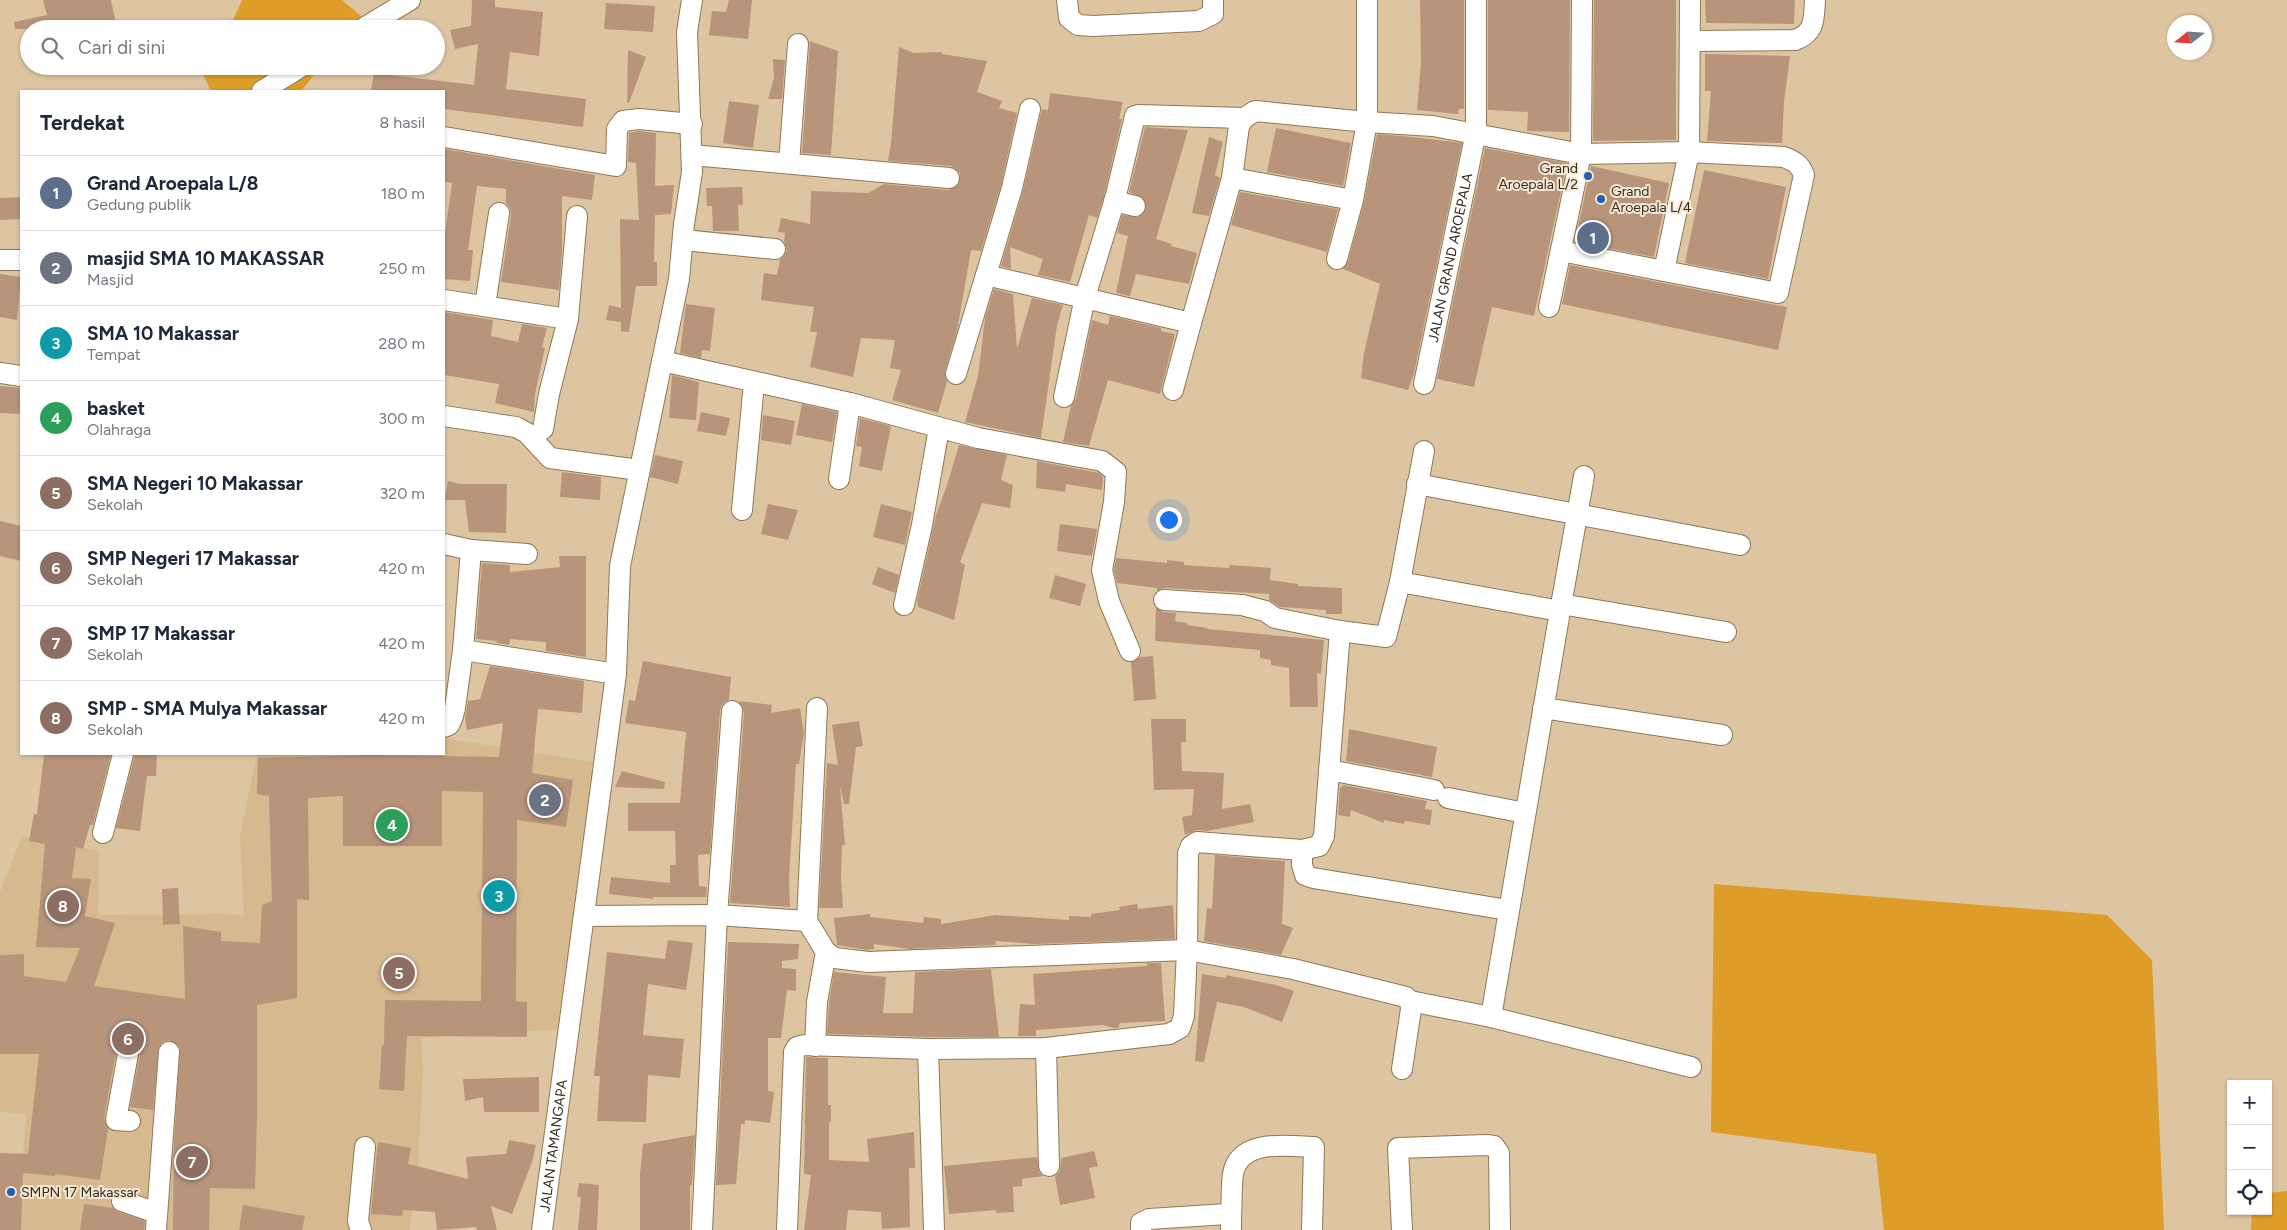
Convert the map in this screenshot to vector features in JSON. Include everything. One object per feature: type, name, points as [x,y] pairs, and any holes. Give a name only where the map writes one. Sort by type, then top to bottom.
[{"type":"street","points":[[377,20],[410,0]]},
{"type":"street","name":"JALAN TAMANGAPA","points":[[542,1230],[616,674],[620,566],[680,278],[692,172],[692,124],[687,32],[692,0]]},
{"type":"street","points":[[1066,0],[1069,18],[1078,25],[1093,26],[1199,21],[1213,14],[1213,0]]},
{"type":"street","points":[[1336,259],[1353,200],[1367,122],[1367,0]]},
{"type":"street","name":"JALAN GRAND AROEPALA","points":[[1424,384],[1476,132],[1476,0]]},
{"type":"street","points":[[1549,306],[1581,154],[1582,0]]},
{"type":"street","points":[[1664,271],[1688,152],[1690,0]]},
{"type":"street","points":[[1690,41],[1795,40],[1804,37],[1811,31],[1814,20],[1814,0]]},
{"type":"street","points":[[789,162],[798,44]]},
{"type":"street","points":[[264,90],[288,75]]},
{"type":"street","points":[[956,374],[1012,188],[1030,109]]},
{"type":"street","points":[[1173,390],[1232,178],[1239,126],[1244,118],[1255,111],[1367,122],[1433,126],[1476,132],[1581,154],[1688,152],[1784,157],[1802,168],[1804,176],[1778,293],[1561,252]]},
{"type":"street","points":[[1064,397],[1086,297],[1114,201],[1135,116],[1244,118]]},
{"type":"street","points":[[445,138],[616,166],[617,129],[623,121],[640,119],[692,124]]},
{"type":"street","points":[[692,155],[789,162],[950,178]]},
{"type":"street","points":[[1232,178],[1353,200]]},
{"type":"street","points":[[1114,201],[1135,206]]},
{"type":"street","points":[[485,306],[499,213]]},
{"type":"street","points":[[543,429],[549,394],[568,319],[577,216]]},
{"type":"street","points":[[683,240],[775,249]]},
{"type":"street","points":[[0,260],[20,260]]},
{"type":"street","points":[[986,275],[1191,323]]},
{"type":"street","points":[[445,300],[568,319]]},
{"type":"street","points":[[662,361],[754,383],[828,396],[940,428],[1030,449],[1102,461],[1116,472],[1114,502],[1102,570],[1109,600],[1130,651]]},
{"type":"street","points":[[0,373],[20,376]]},
{"type":"street","points":[[742,510],[754,383]]},
{"type":"street","points":[[839,479],[850,403]]},
{"type":"street","points":[[445,416],[516,427],[526,433],[550,458],[639,470]]},
{"type":"street","points":[[904,605],[922,525],[940,428]]},
{"type":"street","points":[[1164,600],[1242,605],[1265,612],[1275,618],[1340,632],[1386,637],[1400,582],[1424,450]]},
{"type":"street","points":[[1491,1017],[1584,476]]},
{"type":"street","points":[[1417,484],[1740,545]]},
{"type":"street","points":[[445,544],[472,550],[527,554]]},
{"type":"street","points":[[445,726],[452,719],[463,650],[472,550]]},
{"type":"street","points":[[1400,582],[1726,632]]},
{"type":"street","points":[[787,1230],[794,1052],[800,1045],[928,1049],[1046,1048],[1169,1034],[1180,1028],[1184,1016],[1188,853],[1191,846],[1197,842],[1302,850],[1319,846],[1324,836],[1340,632]]},
{"type":"street","points":[[463,650],[616,674]]},
{"type":"street","points":[[817,708],[807,921],[826,952],[835,958],[868,962],[1187,950],[1302,971],[1398,994],[1410,1001],[1491,1017],[1691,1067]]},
{"type":"street","points":[[1543,708],[1722,735]]},
{"type":"street","points":[[702,1230],[717,915],[732,711]]},
{"type":"street","points":[[103,833],[123,755]]},
{"type":"street","points":[[1328,770],[1525,814]]},
{"type":"street","points":[[1302,850],[1302,865],[1305,875],[1313,878],[1508,910]]},
{"type":"street","points":[[584,916],[717,915],[807,921]]},
{"type":"street","points":[[815,1046],[817,1002],[826,952]]},
{"type":"street","points":[[1402,1069],[1411,1009],[1410,1001]]},
{"type":"street","points":[[130,1121],[116,1120],[132,1032]]},
{"type":"street","points":[[1046,1048],[1050,1166]]},
{"type":"street","points":[[928,1049],[934,1230]]},
{"type":"street","points":[[122,1201],[157,1222],[170,1052]]},
{"type":"street","points":[[1402,1230],[1398,1148],[1486,1145],[1494,1146],[1499,1153],[1500,1230]]},
{"type":"street","points":[[1231,1223],[1233,1172],[1239,1158],[1250,1151],[1266,1146],[1314,1148],[1312,1230]]},
{"type":"street","points":[[361,1230],[358,1221],[365,1148]]},
{"type":"street","points":[[1141,1230],[1141,1223],[1148,1219],[1227,1214],[1231,1223]]},
{"type":"shaded area","points":[[242,0],[342,0],[361,16],[358,20],[233,20]]},
{"type":"shaded area","points":[[203,75],[314,75],[300,90],[211,90]]},
{"type":"shaded area","points":[[445,738],[599,763],[565,1029],[421,1038],[423,1070],[417,1183],[409,1230],[0,1230],[23,1156],[26,1114],[0,1112],[0,892],[22,836],[99,851],[98,915],[226,914],[244,916],[240,836],[257,755],[445,755]]},
{"type":"shaded area","points":[[1714,884],[2107,915],[2152,960],[2164,1230],[1884,1230],[1876,1154],[1711,1132]]},
{"type":"shaded area","points":[[2287,1191],[2287,1230],[2251,1230],[2252,1215],[2272,1215],[2272,1193]]},
{"type":"building","points":[[43,0],[111,0],[115,20],[23,20],[47,15]]},
{"type":"building","points":[[472,0],[495,0],[495,7],[543,12],[539,56],[510,52],[506,89],[586,99],[583,127],[445,109],[445,90],[371,90],[374,75],[391,75],[474,85],[478,44],[455,49],[450,30],[471,26]]},
{"type":"building","points":[[729,0],[752,0],[748,39],[709,35],[712,11],[726,12]]},
{"type":"building","points":[[1420,0],[1464,0],[1464,109],[1459,109],[1458,114],[1417,110],[1421,63]]},
{"type":"building","points":[[1488,0],[1570,0],[1569,132],[1527,131],[1528,112],[1488,110]]},
{"type":"building","points":[[1594,0],[1676,0],[1676,140],[1593,141]]},
{"type":"building","points":[[1705,0],[1795,0],[1794,24],[1706,23]]},
{"type":"building","points":[[606,3],[655,6],[653,32],[604,29]]},
{"type":"building","points":[[20,21],[20,29],[15,29],[14,22]]},
{"type":"building","points":[[810,41],[838,51],[831,155],[802,153]]},
{"type":"building","points":[[899,47],[914,53],[942,52],[942,54],[987,61],[977,92],[1002,101],[999,108],[1017,113],[1001,185],[981,251],[971,250],[957,331],[945,371],[947,382],[938,413],[892,400],[901,370],[890,368],[895,340],[861,338],[853,377],[810,367],[817,332],[810,332],[814,307],[761,300],[764,273],[777,275],[780,260],[787,251],[784,241],[785,233],[778,232],[781,218],[810,224],[811,191],[868,193],[884,184],[948,190],[959,184],[960,173],[951,166],[888,161]]},
{"type":"building","points":[[628,50],[646,57],[629,103],[627,103]]},
{"type":"building","points":[[1705,54],[1790,56],[1784,102],[1782,143],[1707,141],[1711,91],[1705,91]]},
{"type":"building","points":[[773,59],[785,60],[782,99],[768,99],[774,78]]},
{"type":"building","points":[[1050,93],[1123,102],[1119,119],[1122,119],[1104,196],[1097,218],[1089,215],[1070,282],[1038,275],[1043,259],[1010,247],[1011,269],[1001,266],[1023,191],[1042,109],[1048,110]]},
{"type":"building","points":[[729,101],[759,105],[753,148],[723,143]]},
{"type":"building","points":[[1145,127],[1188,130],[1156,239],[1172,244],[1171,246],[1197,253],[1189,284],[1136,274],[1130,296],[1116,293],[1128,236],[1117,233],[1122,215],[1138,217],[1146,209],[1143,198],[1129,192]]},
{"type":"building","points":[[1276,128],[1351,143],[1343,186],[1267,172]]},
{"type":"building","points":[[639,131],[656,133],[655,186],[674,185],[671,214],[655,215],[654,262],[657,262],[657,286],[636,286],[629,332],[621,331],[621,322],[606,320],[609,305],[621,308],[620,219],[639,220],[636,163],[628,162],[629,133]]},
{"type":"building","points":[[1377,134],[1462,143],[1414,373],[1408,390],[1361,378],[1364,353],[1380,284],[1343,269],[1348,262],[1364,203]]},
{"type":"building","points":[[1209,137],[1223,142],[1215,175],[1220,178],[1209,216],[1192,213]]},
{"type":"building","points":[[1485,148],[1567,163],[1534,316],[1492,307],[1474,387],[1437,379]]},
{"type":"building","points":[[445,149],[595,175],[592,200],[562,196],[562,252],[559,290],[501,282],[511,215],[510,208],[506,203],[506,189],[477,186],[468,250],[473,250],[470,281],[445,279],[445,234],[452,183],[445,182]]},
{"type":"building","points":[[1591,166],[1669,183],[1654,257],[1575,242]]},
{"type":"building","points":[[1704,170],[1786,187],[1768,279],[1685,263]]},
{"type":"building","points":[[742,187],[743,205],[738,205],[739,231],[713,231],[712,206],[707,206],[706,188]]},
{"type":"building","points":[[1240,192],[1338,209],[1327,252],[1231,225]]},
{"type":"building","points":[[20,197],[20,219],[0,220],[0,198]]},
{"type":"building","points":[[1570,265],[1787,307],[1778,350],[1562,304]]},
{"type":"building","points":[[0,274],[20,277],[17,320],[0,317]]},
{"type":"building","points":[[994,289],[1013,294],[1017,349],[1032,298],[1063,305],[1057,325],[1041,438],[965,422],[978,376],[985,318]]},
{"type":"building","points":[[686,304],[715,308],[710,351],[702,350],[701,358],[680,353]]},
{"type":"building","points":[[445,312],[493,320],[491,336],[518,342],[522,324],[547,328],[542,347],[545,348],[535,394],[534,412],[495,403],[499,384],[445,375]]},
{"type":"building","points":[[1110,316],[1161,328],[1161,331],[1175,334],[1160,394],[1108,380],[1089,446],[1063,442],[1071,406],[1076,399],[1092,320],[1108,325]]},
{"type":"building","points":[[672,375],[699,382],[696,420],[669,418]]},
{"type":"building","points":[[0,386],[20,388],[20,414],[0,413]]},
{"type":"building","points":[[802,404],[837,412],[832,442],[796,435]]},
{"type":"building","points":[[701,412],[730,418],[726,436],[697,431]]},
{"type":"building","points":[[763,415],[795,421],[791,445],[761,440]]},
{"type":"building","points":[[860,418],[891,426],[882,471],[859,466],[862,447],[856,446]]},
{"type":"building","points":[[959,445],[1007,455],[1001,480],[1013,485],[1010,508],[982,503],[960,562],[965,565],[954,620],[918,607],[917,601],[936,515]]},
{"type":"building","points":[[655,455],[683,461],[678,484],[650,477]]},
{"type":"building","points":[[1037,461],[1099,473],[1103,477],[1102,490],[1066,484],[1065,492],[1036,488]]},
{"type":"building","points":[[562,472],[601,477],[600,500],[560,497]]},
{"type":"building","points":[[448,481],[461,484],[507,484],[506,533],[469,532],[465,500],[445,500]]},
{"type":"building","points":[[768,504],[798,510],[788,540],[761,534]]},
{"type":"building","points":[[881,504],[912,512],[905,545],[873,537]]},
{"type":"building","points":[[0,521],[20,526],[20,561],[0,556]]},
{"type":"building","points":[[1060,524],[1097,529],[1092,556],[1057,551]]},
{"type":"building","points":[[559,556],[586,556],[586,657],[546,651],[546,642],[510,639],[509,645],[496,643],[497,641],[476,639],[482,563],[510,565],[510,572],[560,567]]},
{"type":"building","points":[[1116,558],[1167,563],[1167,560],[1184,562],[1184,565],[1229,568],[1230,565],[1271,568],[1270,580],[1298,584],[1298,586],[1342,588],[1342,614],[1326,614],[1326,610],[1280,607],[1269,600],[1269,594],[1165,588],[1157,591],[1157,588],[1117,583],[1114,570]]},
{"type":"building","points":[[878,567],[899,575],[895,593],[872,584]]},
{"type":"building","points":[[1055,575],[1086,584],[1080,606],[1049,598]]},
{"type":"building","points":[[1156,608],[1163,612],[1176,613],[1175,621],[1207,629],[1324,640],[1321,674],[1317,673],[1318,707],[1290,707],[1289,668],[1271,665],[1271,660],[1260,658],[1260,650],[1155,641]]},
{"type":"building","points":[[1153,656],[1156,699],[1134,701],[1131,662],[1140,657]]},
{"type":"building","points":[[643,661],[731,677],[729,700],[722,704],[720,710],[710,854],[698,855],[699,886],[707,887],[706,897],[653,897],[653,899],[609,894],[611,877],[670,883],[670,865],[676,865],[675,831],[628,831],[628,803],[680,803],[686,732],[625,723],[629,700],[635,701]]},
{"type":"building","points":[[490,666],[584,681],[582,713],[538,709],[532,773],[573,780],[566,827],[517,820],[516,1001],[527,1002],[527,1037],[407,1036],[404,1091],[379,1089],[382,1045],[384,1045],[385,1000],[481,1001],[483,792],[442,791],[442,846],[343,846],[343,796],[308,798],[309,900],[297,899],[297,998],[257,1005],[255,1189],[210,1188],[209,1230],[173,1230],[174,1143],[180,1047],[170,1040],[163,1042],[159,1046],[153,1110],[130,1107],[144,1034],[139,1023],[128,1021],[123,1024],[120,1030],[104,1118],[108,1129],[100,1180],[55,1174],[55,1176],[23,1173],[21,1230],[0,1230],[0,1153],[28,1154],[39,1054],[0,1054],[0,955],[24,954],[24,976],[66,982],[80,948],[36,947],[45,844],[29,841],[34,814],[37,814],[44,755],[111,755],[93,825],[90,825],[83,849],[76,847],[72,878],[91,879],[85,916],[115,923],[94,986],[185,999],[183,926],[221,932],[221,941],[260,943],[262,905],[272,901],[269,796],[257,794],[258,758],[370,755],[499,757],[503,723],[467,730],[465,718],[468,701],[480,699]]},
{"type":"building","points":[[739,701],[772,705],[771,713],[800,708],[804,733],[799,764],[796,764],[789,879],[790,907],[730,903],[744,712]]},
{"type":"building","points":[[1151,719],[1186,719],[1186,742],[1181,742],[1182,771],[1224,773],[1222,809],[1250,804],[1254,822],[1207,831],[1197,830],[1185,835],[1182,817],[1192,815],[1194,789],[1154,790]]},
{"type":"building","points":[[859,721],[863,746],[856,747],[849,804],[844,804],[840,786],[845,845],[842,845],[841,877],[843,908],[819,908],[827,763],[838,765],[832,725]]},
{"type":"building","points":[[1349,729],[1437,747],[1432,777],[1346,761]]},
{"type":"building","points":[[135,755],[157,755],[156,776],[147,776],[140,831],[116,828]]},
{"type":"building","points":[[622,771],[665,782],[664,789],[615,787]]},
{"type":"building","points":[[1343,785],[1427,801],[1425,809],[1432,810],[1430,825],[1405,821],[1404,824],[1384,820],[1384,823],[1351,810],[1350,817],[1338,815],[1340,787]]},
{"type":"building","points":[[1215,855],[1285,861],[1282,924],[1293,928],[1281,955],[1204,941],[1207,908],[1212,909]]},
{"type":"building","points":[[178,888],[180,924],[163,925],[162,889]]},
{"type":"building","points":[[1137,904],[1138,909],[1173,905],[1175,939],[1034,944],[995,941],[996,945],[910,949],[874,944],[874,949],[867,950],[837,945],[834,918],[870,914],[870,917],[923,923],[924,917],[941,919],[941,924],[996,915],[1069,920],[1069,916],[1091,917],[1091,914],[1120,910],[1119,907]]},
{"type":"building","points":[[668,940],[693,943],[686,990],[648,984],[643,1035],[684,1039],[680,1078],[648,1075],[646,1122],[597,1121],[600,1076],[594,1076],[607,952],[665,959]]},
{"type":"building","points":[[728,942],[799,944],[798,959],[782,961],[782,968],[796,969],[796,991],[787,990],[781,1038],[768,1038],[768,1091],[774,1092],[770,1123],[745,1120],[745,1124],[741,1124],[736,1184],[716,1185]]},
{"type":"building","points":[[1147,963],[1161,963],[1165,1021],[1120,1023],[1118,1028],[1103,1025],[1036,1030],[1036,1036],[1018,1036],[1020,1004],[1035,1005],[1033,974],[1147,966]]},
{"type":"building","points":[[991,969],[999,1037],[827,1034],[834,972],[886,977],[883,1013],[913,1013],[915,972]]},
{"type":"building","points":[[1202,974],[1226,978],[1226,975],[1276,985],[1294,991],[1282,1022],[1244,1007],[1217,1002],[1204,1062],[1195,1061]]},
{"type":"building","points":[[806,1057],[828,1058],[828,1105],[831,1105],[829,1160],[869,1162],[867,1139],[914,1132],[915,1168],[909,1168],[910,1227],[882,1229],[881,1212],[848,1210],[846,1230],[804,1230],[811,1175],[804,1174]]},
{"type":"building","points":[[539,1077],[539,1112],[484,1112],[483,1097],[465,1101],[463,1079]]},
{"type":"building","points":[[695,1135],[692,1185],[690,1185],[690,1230],[640,1230],[640,1174],[643,1144]]},
{"type":"building","points":[[509,1140],[536,1145],[532,1162],[512,1214],[491,1206],[497,1230],[477,1230],[476,1227],[437,1230],[435,1212],[403,1210],[402,1216],[371,1214],[378,1142],[411,1148],[408,1164],[468,1179],[466,1157],[506,1154]]},
{"type":"building","points":[[1094,1151],[1098,1166],[1089,1168],[1095,1198],[1060,1205],[1055,1176],[1060,1171],[1061,1158]]},
{"type":"building","points":[[1037,1157],[1039,1172],[1043,1176],[1022,1179],[1022,1186],[1013,1187],[1014,1212],[996,1213],[996,1210],[949,1214],[944,1166]]},
{"type":"building","points":[[579,1183],[599,1185],[597,1230],[578,1230],[581,1197],[577,1197]]},
{"type":"building","points":[[84,1204],[113,1208],[118,1212],[145,1221],[144,1230],[80,1230]]},
{"type":"building","points":[[243,1205],[305,1216],[302,1230],[239,1230]]},
{"type":"place","name":"Grand Aroepala L/2","points":[[1588,176]]},
{"type":"place","name":"Grand Aroepala L/4","points":[[1601,199]]},
{"type":"place","name":"Grand Aroepala L/8","points":[[1593,238]]},
{"type":"place","name":"masjid SMA 10 MAKASSAR","points":[[545,800]]},
{"type":"place","name":"basket","points":[[392,825]]},
{"type":"place","name":"SMA 10 Makassar","points":[[499,896]]},
{"type":"place","name":"SMP - SMA Mulya Makassar","points":[[63,906]]},
{"type":"place","name":"SMA Negeri 10 Makassar","points":[[399,973]]},
{"type":"place","name":"SMP Negeri 17 Makassar","points":[[128,1039]]},
{"type":"place","name":"SMP 17 Makassar","points":[[192,1162]]},
{"type":"place","name":"SMPN 17 Makassar","points":[[11,1192]]}]
